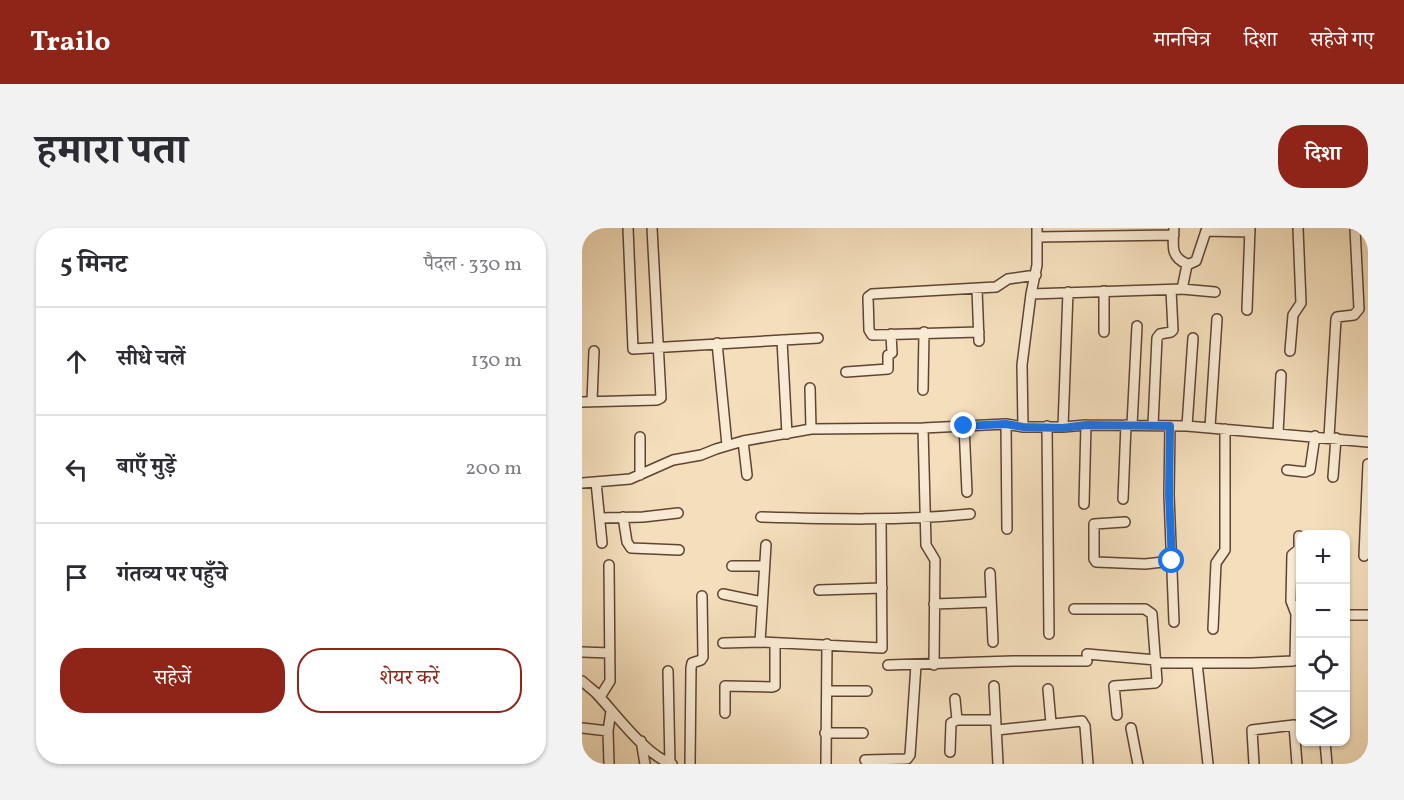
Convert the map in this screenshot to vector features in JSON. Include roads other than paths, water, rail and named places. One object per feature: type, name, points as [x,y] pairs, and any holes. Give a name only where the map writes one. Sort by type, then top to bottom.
[{"type":"street","points":[[628,228],[632,347],[635,349],[818,338]]},
{"type":"street","points":[[594,351],[587,402],[660,399],[652,228]]},
{"type":"street","points":[[1290,351],[1293,315],[1301,303],[1298,228]]},
{"type":"street","points":[[1333,477],[1336,318],[1353,315],[1359,309],[1355,228]]},
{"type":"street","points":[[1023,427],[1022,365],[1031,294],[1036,275],[1037,233],[1174,231],[1176,258],[1187,264],[1196,261],[1207,230],[1250,230],[1247,310]]},
{"type":"street","points":[[1182,289],[1187,264]]},
{"type":"street","points":[[977,289],[979,336],[924,332],[874,336],[869,332],[868,298],[870,295],[996,287],[1008,279],[1036,275]]},
{"type":"street","points":[[1031,294],[1182,289],[1215,292]]},
{"type":"street","points":[[1153,425],[1157,338],[1160,334],[1173,330],[1171,290]]},
{"type":"street","points":[[1104,291],[1104,332]]},
{"type":"street","points":[[1063,428],[1068,292]]},
{"type":"street","points":[[1210,427],[1217,319]]},
{"type":"street","points":[[1123,499],[1137,326]]},
{"type":"street","points":[[923,390],[924,332]]},
{"type":"street","points":[[846,372],[888,369],[888,356],[892,353],[891,334]]},
{"type":"street","points":[[1187,426],[1192,338]]},
{"type":"street","points":[[782,340],[787,434]]},
{"type":"street","points":[[717,343],[728,445]]},
{"type":"street","points":[[1278,433],[1281,375]]},
{"type":"street","points":[[810,388],[812,429]]},
{"type":"street","points":[[582,483],[616,481],[640,475],[673,460],[701,455],[743,441],[812,429],[923,428],[1006,424],[1023,427],[1063,428],[1086,425],[1153,425],[1210,427],[1368,441]]},
{"type":"street","points":[[1006,424],[1006,529]]},
{"type":"street","points":[[1084,504],[1086,425]]},
{"type":"street","points":[[964,426],[968,492]]},
{"type":"street","points":[[1047,426],[1048,634]]},
{"type":"street","points":[[1170,426],[1169,495],[1174,622]]},
{"type":"street","points":[[923,428],[926,545],[935,560],[934,665]]},
{"type":"street","points":[[1213,629],[1216,563],[1225,550],[1225,429]]},
{"type":"street","points":[[1287,470],[1305,472],[1310,470],[1315,436]]},
{"type":"street","points":[[640,437],[640,475]]},
{"type":"street","points":[[743,441],[747,475]]},
{"type":"street","points":[[1364,556],[1368,464]]},
{"type":"street","points":[[596,482],[602,543]]},
{"type":"street","points":[[600,518],[678,513]]},
{"type":"street","points":[[761,517],[881,520],[926,519],[970,514]]},
{"type":"street","points":[[623,517],[627,543],[631,548],[678,550]]},
{"type":"street","points":[[723,643],[826,644],[879,649],[883,647],[881,520]]},
{"type":"street","points":[[1125,522],[1094,524],[1094,559],[1096,562],[1145,564],[1172,561]]},
{"type":"street","points":[[760,642],[766,545]]},
{"type":"street","points":[[1296,552],[1292,555],[1291,601],[1296,610]]},
{"type":"street","points":[[600,697],[610,681],[609,565]]},
{"type":"street","points":[[732,566],[764,566]]},
{"type":"street","points":[[990,573],[993,642]]},
{"type":"street","points":[[819,590],[882,588]]},
{"type":"street","points":[[723,594],[762,602]]},
{"type":"street","points":[[690,764],[691,668],[692,663],[703,657],[702,596]]},
{"type":"street","points":[[934,604],[990,602]]},
{"type":"street","points":[[1074,609],[1145,609],[1151,612],[1156,682],[1114,686],[1117,715]]},
{"type":"street","points":[[1350,615],[1368,615]]},
{"type":"street","points":[[888,665],[1087,658],[1197,663],[1293,661],[1296,638]]},
{"type":"street","points":[[725,713],[724,686],[775,686],[776,644]]},
{"type":"street","points":[[826,644],[826,764]]},
{"type":"street","points":[[582,652],[610,652]]},
{"type":"street","points":[[1197,663],[1208,764]]},
{"type":"street","points":[[865,760],[907,759],[910,756],[916,665]]},
{"type":"street","points":[[582,681],[658,758],[671,764],[668,671]]},
{"type":"street","points":[[994,687],[998,764]]},
{"type":"street","points":[[1048,689],[1050,723]]},
{"type":"street","points":[[827,691],[867,691]]},
{"type":"street","points":[[955,699],[957,720]]},
{"type":"street","points":[[609,764],[608,731],[611,711]]},
{"type":"street","points":[[950,752],[951,723],[957,720],[996,720]]},
{"type":"street","points":[[997,730],[1080,721],[1084,723],[1088,764]]},
{"type":"street","points":[[1254,764],[1253,729],[1296,725]]},
{"type":"street","points":[[582,728],[608,731]]},
{"type":"street","points":[[1131,728],[1138,764]]},
{"type":"street","points":[[825,733],[863,733]]},
{"type":"street","points":[[641,741],[645,764]]},
{"type":"street","points":[[1297,746],[1297,764]]},
{"type":"street","points":[[1325,746],[1327,764]]}]
